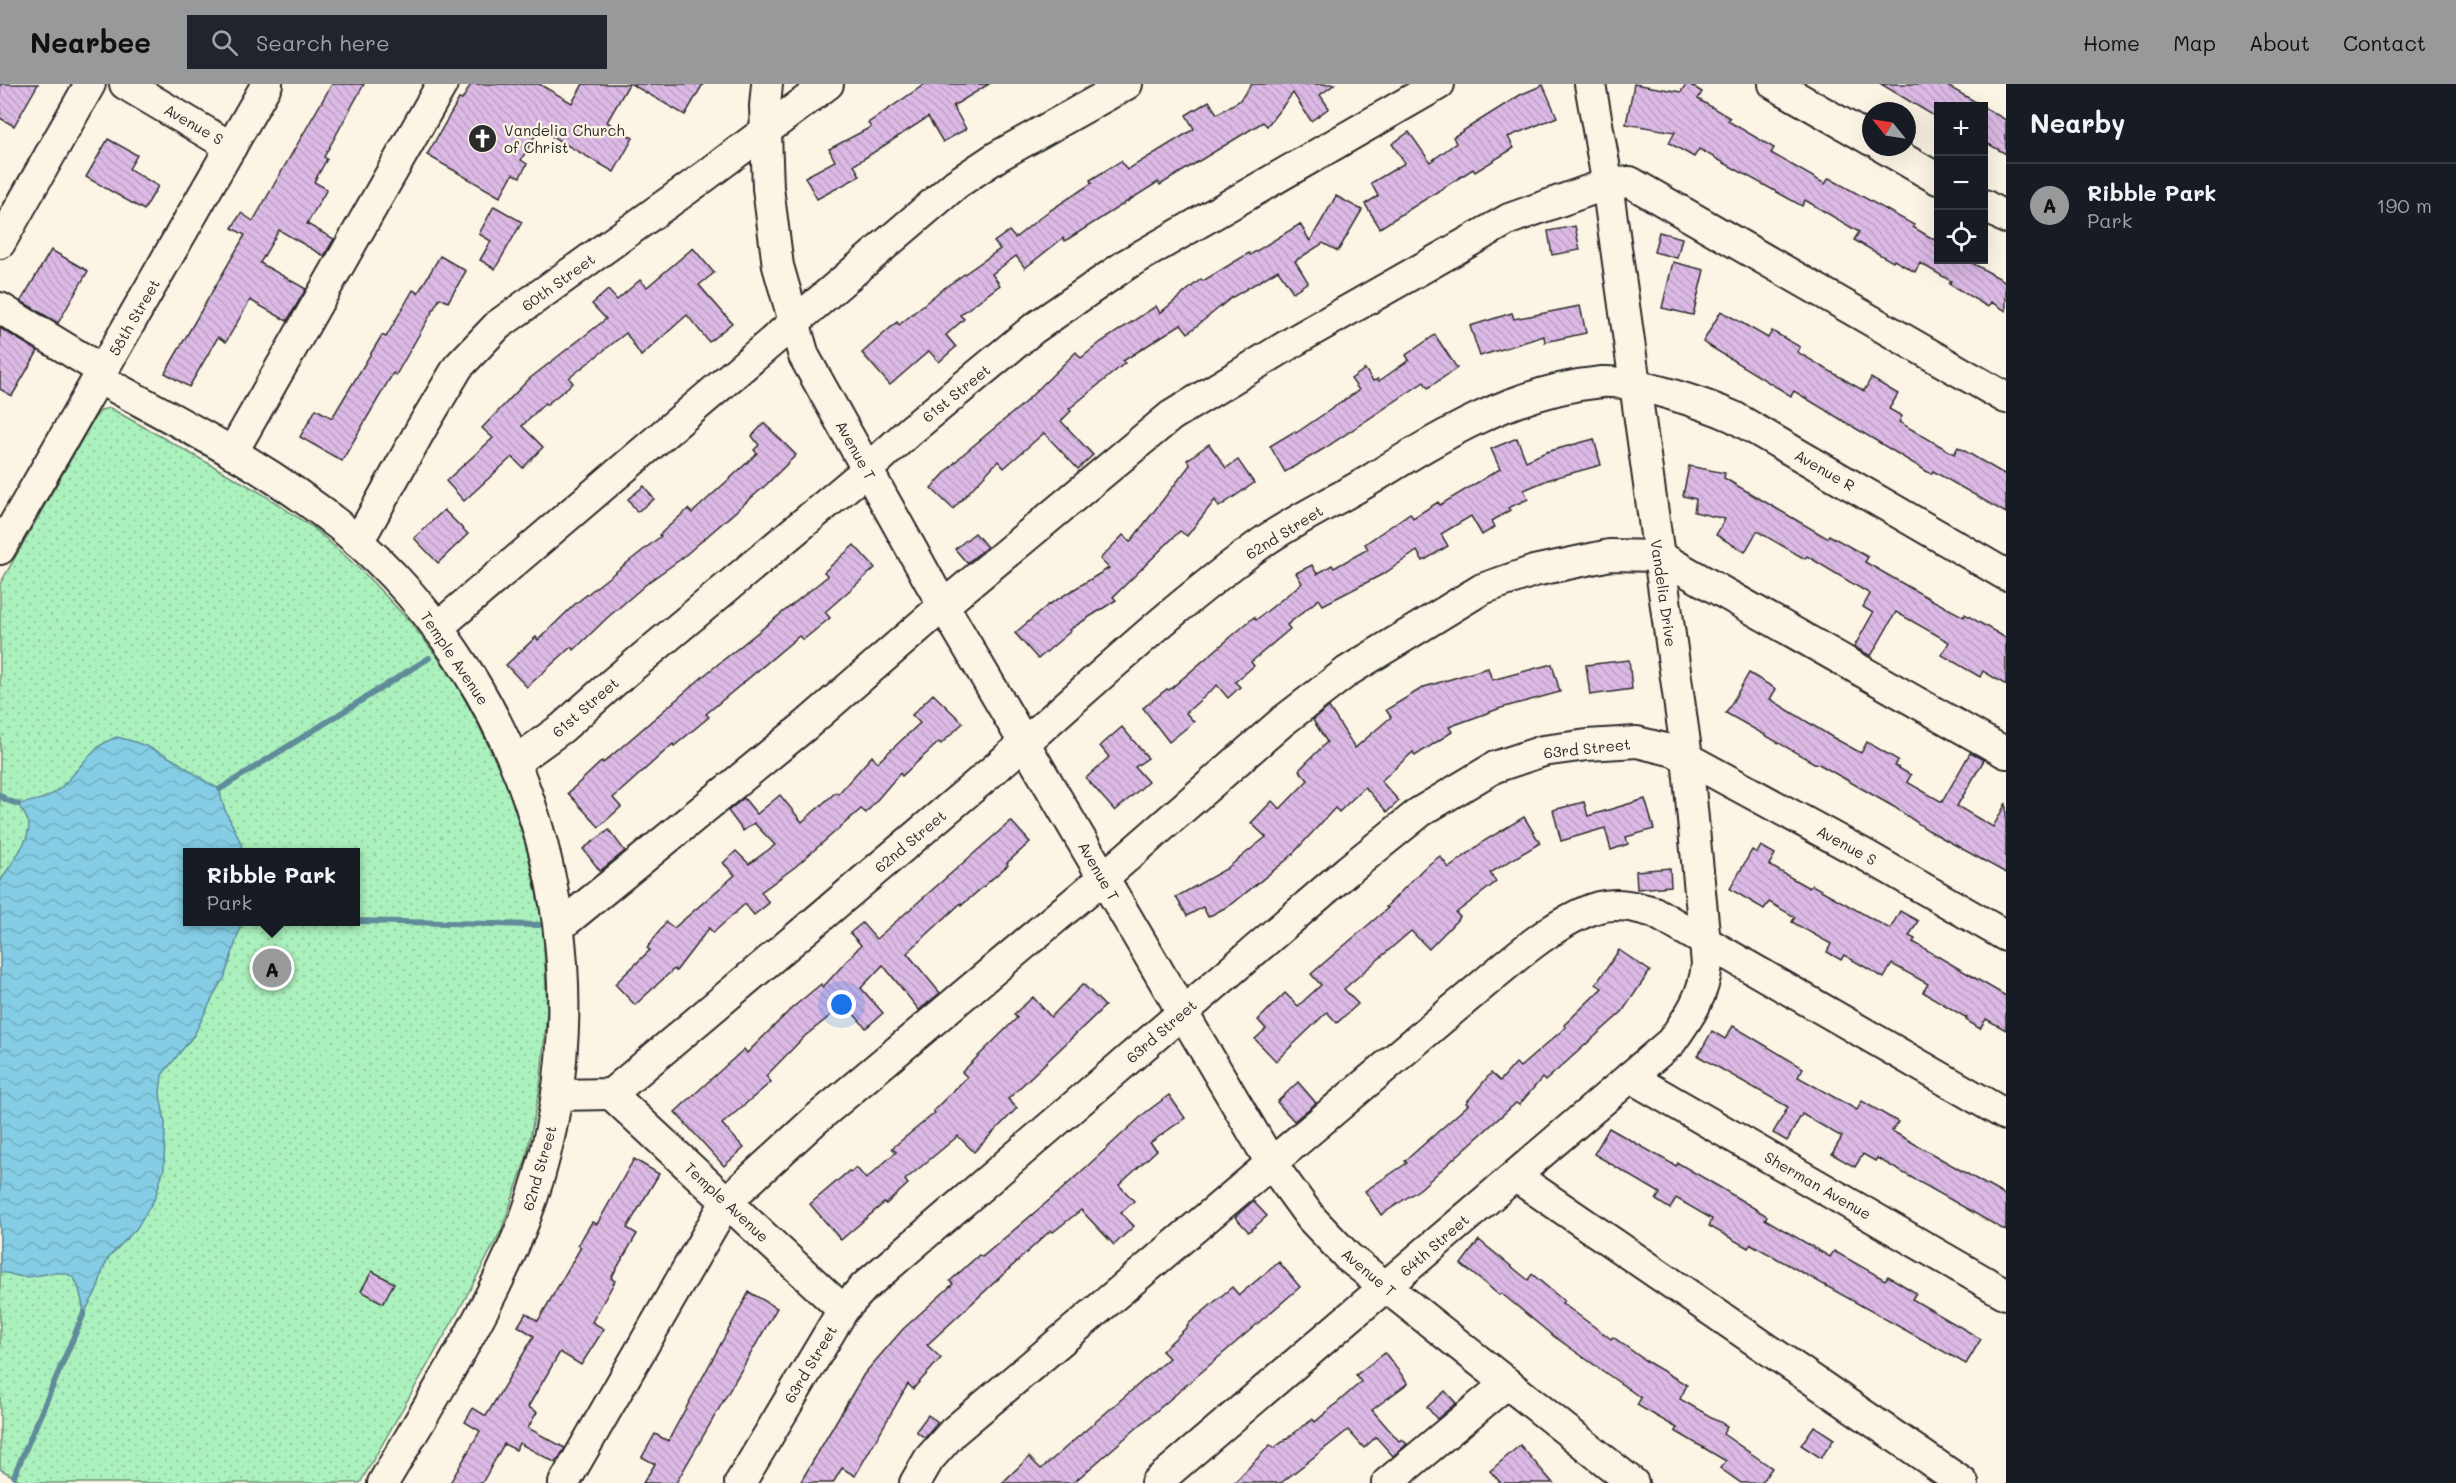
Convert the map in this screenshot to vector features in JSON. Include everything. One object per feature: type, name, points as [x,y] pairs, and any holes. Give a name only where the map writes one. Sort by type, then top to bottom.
[{"type":"street","points":[[0,243],[90,84]]},
{"type":"street","name":"Avenue S","points":[[125,84],[231,147]]},
{"type":"street","name":"58th Street","points":[[0,549],[267,84]]},
{"type":"street","points":[[232,453],[442,84]]},
{"type":"street","name":"Avenue T","points":[[767,84],[768,188],[778,266],[804,356],[944,605],[1271,1163],[1318,1226],[1348,1257],[1630,1482]]},
{"type":"street","name":"60th Street","points":[[358,542],[458,367],[498,326],[828,84]]},
{"type":"street","points":[[437,628],[956,184],[998,156],[1127,84]]},
{"type":"street","name":"61st Street","points":[[515,762],[562,728],[867,470],[928,415],[1033,329],[1127,264],[1439,84]]},
{"type":"street","name":"Vandelia Drive","points":[[1590,84],[1607,184],[1687,757],[1705,941],[1706,981],[1694,1011],[1671,1042],[1630,1077]]},
{"type":"street","points":[[1774,84],[1862,135]]},
{"type":"street","points":[[1898,156],[1934,177]]},
{"type":"street","points":[[559,927],[805,726],[944,605],[1172,416],[1301,337],[1509,219],[1607,184],[1630,182],[2006,398]]},
{"type":"street","points":[[1988,208],[2006,218]]},
{"type":"street","name":"Temple Avenue","points":[[0,308],[101,375],[300,496],[358,542],[406,590],[437,628],[473,680],[498,724],[536,819],[549,868],[559,927],[563,969],[564,1020],[557,1095]]},
{"type":"street","name":"62nd Street","points":[[611,1094],[1025,743],[1200,589],[1266,540],[1430,442],[1497,408],[1550,392],[1605,382],[1635,386]]},
{"type":"street","name":"Avenue R","points":[[1635,386],[1712,407],[1734,417],[2006,575]]},
{"type":"street","points":[[564,1483],[726,1202],[814,1121],[1103,878],[1282,721],[1348,671],[1482,589],[1534,571],[1610,555],[1659,556],[2006,753]]},
{"type":"street","name":"63rd Street","points":[[740,1483],[843,1310],[864,1287],[1347,871],[1420,812],[1495,767],[1543,751],[1637,742],[1674,751],[1687,757]]},
{"type":"street","name":"Avenue S","points":[[1687,757],[2006,936]]},
{"type":"street","points":[[915,1483],[929,1459],[953,1432],[1456,1007],[1533,945],[1575,916],[1601,906],[1629,904],[1653,912],[2006,1115]]},
{"type":"street","name":"64th Street","points":[[1156,1483],[1630,1077]]},
{"type":"street","name":"Sherman Avenue","points":[[1630,1077],[2006,1294]]},
{"type":"street","points":[[557,1095],[611,1094]]},
{"type":"street","name":"Temple Avenue","points":[[611,1094],[843,1310]]},
{"type":"street","name":"62nd Street","points":[[383,1483],[469,1336],[505,1266],[541,1171],[557,1095]]},
{"type":"street","points":[[1515,1176],[1963,1483]]},
{"type":"street","points":[[1387,1483],[1507,1383]]},
{"type":"green space","points":[[110,408],[261,493],[315,529],[365,574],[412,624],[452,676],[508,788],[528,854],[543,925],[547,1011],[540,1087],[526,1159],[501,1231],[458,1312],[360,1483],[24,1483],[0,1469],[0,584],[101,410]]},
{"type":"water","points":[[117,737],[141,744],[179,763],[220,789],[223,806],[242,848],[183,848],[183,926],[241,926],[224,979],[194,1035],[162,1075],[160,1094],[165,1123],[164,1168],[155,1198],[137,1228],[109,1257],[97,1290],[84,1313],[79,1288],[75,1280],[65,1273],[24,1277],[0,1272],[0,882],[24,843],[29,828],[28,821],[18,804],[39,800],[54,793],[66,783],[92,753],[107,741]]},
{"type":"building","points":[[0,84],[38,84],[14,126],[0,118]]},
{"type":"building","points":[[332,84],[364,84],[324,157],[327,159],[314,182],[327,189],[307,224],[334,239],[324,256],[279,230],[260,263],[306,289],[287,321],[250,300],[226,342],[218,337],[189,387],[165,373],[245,235],[232,228],[241,213],[253,221]]},
{"type":"building","name":"Vandelia Church of Christ","points":[[471,84],[539,84],[572,103],[583,84],[629,84],[607,122],[633,138],[614,172],[539,129],[521,160],[527,164],[520,177],[513,174],[500,197],[427,155],[459,99],[462,100]]},
{"type":"building","points":[[631,84],[703,84],[685,115]]},
{"type":"building","points":[[925,84],[989,84],[953,106],[966,129],[943,142],[928,117],[854,165],[860,176],[817,199],[805,177],[835,161],[829,149],[871,127],[868,123]]},
{"type":"building","points":[[1252,84],[1335,84],[1320,95],[1329,108],[1311,121],[1293,93],[1267,126],[1263,122],[1160,185],[1158,182],[1065,241],[1063,238],[1025,268],[1016,256],[992,274],[1000,285],[960,315],[964,319],[946,335],[956,347],[939,362],[929,351],[890,385],[862,353],[897,322],[899,325],[940,291],[1000,249],[994,242],[1009,231],[1015,238],[1046,213],[1092,183],[1090,180],[1121,161],[1127,170],[1194,129],[1186,115],[1209,101],[1217,114],[1239,101]]},
{"type":"building","points":[[1634,84],[1681,92],[1686,84],[1689,84],[1702,92],[1698,99],[1730,118],[1728,121],[1774,148],[1771,153],[1825,184],[1829,178],[1914,225],[1913,227],[1934,240],[1934,264],[1974,264],[2006,282],[2006,311],[1991,302],[1988,307],[1949,284],[1951,281],[1920,263],[1915,272],[1894,260],[1893,262],[1854,240],[1859,232],[1805,200],[1802,206],[1699,149],[1694,157],[1669,143],[1675,132],[1626,124]]},
{"type":"building","points":[[1881,84],[1944,84],[1976,102],[1934,102],[1934,116],[1916,105],[1916,102],[1911,102]]},
{"type":"building","points":[[1543,85],[1557,117],[1508,137],[1514,148],[1475,172],[1473,169],[1380,228],[1365,204],[1378,196],[1371,183],[1405,163],[1392,144],[1409,132],[1430,162],[1456,143],[1453,137],[1520,95]]},
{"type":"building","points":[[1988,110],[2006,120],[2006,154],[1988,144]]},
{"type":"building","points":[[108,139],[137,155],[129,169],[158,186],[144,210],[86,177]]},
{"type":"building","points":[[1336,196],[1362,210],[1338,251],[1323,243],[1295,261],[1308,282],[1293,292],[1278,270],[1231,298],[1188,333],[1181,324],[1123,361],[1125,363],[1069,409],[1071,411],[1061,421],[1093,455],[1078,469],[1044,433],[1004,468],[998,461],[953,509],[931,488],[961,456],[1022,405],[1076,352],[1081,358],[1156,306],[1160,313],[1201,279],[1203,281],[1249,253],[1250,255],[1300,224],[1310,241]]},
{"type":"building","points":[[494,206],[522,222],[495,269],[480,260],[491,241],[479,234]]},
{"type":"building","points":[[1575,226],[1580,250],[1552,255],[1548,231]]},
{"type":"building","points":[[1659,232],[1682,238],[1677,258],[1654,252]]},
{"type":"building","points":[[693,248],[714,273],[699,285],[732,323],[709,342],[687,315],[641,356],[626,333],[569,378],[573,383],[546,405],[545,403],[522,426],[543,447],[523,468],[512,457],[464,501],[446,481],[493,438],[482,428],[529,379],[606,319],[592,304],[608,290],[617,300],[640,280],[647,287]]},
{"type":"building","points":[[51,250],[88,271],[58,323],[21,301]]},
{"type":"building","points":[[440,256],[466,271],[448,302],[440,298],[396,375],[393,373],[342,461],[300,437],[316,409],[332,418],[382,335],[386,337],[413,290],[418,293]]},
{"type":"building","points":[[1673,262],[1704,270],[1693,315],[1662,308]]},
{"type":"building","points":[[1580,306],[1586,333],[1545,342],[1544,336],[1480,356],[1470,326],[1512,313],[1514,319]]},
{"type":"building","points":[[1721,311],[1768,338],[1772,331],[1800,347],[1797,352],[1864,391],[1871,378],[1898,394],[1889,409],[1902,416],[1899,422],[1954,454],[1958,447],[2006,475],[2006,513],[1933,471],[1931,474],[1794,391],[1791,396],[1703,342]]},
{"type":"building","points":[[0,328],[38,351],[12,396],[0,389]]},
{"type":"building","points":[[1435,335],[1457,368],[1428,388],[1424,382],[1285,472],[1270,446],[1295,431],[1296,433],[1359,390],[1351,379],[1365,369],[1373,381],[1378,379],[1379,381],[1409,360],[1406,355]]},
{"type":"building","points":[[764,423],[796,455],[766,485],[681,559],[650,581],[574,650],[571,647],[527,687],[506,665],[536,637],[538,640],[575,604],[661,536],[659,535],[688,509],[692,513],[737,472],[757,453],[754,450],[759,445],[752,436]]},
{"type":"building","points":[[1517,438],[1526,461],[1546,452],[1594,439],[1601,465],[1550,479],[1524,490],[1528,499],[1508,508],[1510,510],[1492,521],[1495,527],[1482,535],[1471,516],[1441,534],[1448,546],[1423,561],[1417,551],[1385,573],[1323,605],[1319,599],[1287,625],[1290,629],[1251,662],[1254,666],[1235,682],[1240,687],[1228,698],[1217,685],[1186,713],[1194,722],[1169,742],[1143,708],[1167,689],[1169,690],[1254,617],[1256,620],[1302,583],[1296,573],[1312,565],[1317,574],[1332,565],[1334,568],[1368,549],[1365,544],[1410,513],[1413,518],[1438,502],[1440,505],[1500,469],[1491,449]]},
{"type":"building","points":[[1209,444],[1226,468],[1238,460],[1254,483],[1219,507],[1215,500],[1187,536],[1180,531],[1113,597],[1116,600],[1069,630],[1071,631],[1038,659],[1015,633],[1048,605],[1109,568],[1100,559],[1123,535],[1130,542],[1190,465],[1187,460]]},
{"type":"building","points":[[1689,466],[1725,473],[1724,478],[1827,538],[1829,535],[1868,557],[1865,562],[2006,638],[2006,685],[1983,671],[1980,677],[1942,655],[1949,642],[1896,612],[1871,656],[1854,647],[1873,613],[1863,607],[1870,594],[1807,556],[1805,559],[1757,531],[1745,552],[1716,535],[1725,519],[1694,512],[1696,499],[1683,496]]},
{"type":"building","points":[[644,486],[654,499],[637,512],[628,499]]},
{"type":"building","points":[[444,510],[468,534],[438,563],[414,538]]},
{"type":"building","points":[[975,533],[987,547],[967,563],[955,549]]},
{"type":"building","points":[[854,545],[875,568],[825,612],[830,618],[803,640],[799,636],[706,714],[709,717],[674,746],[673,744],[613,798],[621,807],[599,827],[568,793],[602,761],[603,763],[707,673],[828,576],[824,572]]},
{"type":"building","points":[[1629,660],[1632,689],[1590,695],[1586,665]]},
{"type":"building","points":[[1552,664],[1560,692],[1501,708],[1449,727],[1452,732],[1415,756],[1413,752],[1381,781],[1399,801],[1387,812],[1365,787],[1339,812],[1335,808],[1289,858],[1232,904],[1208,917],[1203,907],[1187,916],[1176,897],[1226,869],[1266,837],[1251,823],[1272,801],[1280,809],[1308,780],[1299,770],[1327,742],[1313,720],[1329,707],[1355,748],[1391,717],[1386,710],[1424,687],[1488,668],[1492,680]]},
{"type":"building","points":[[1749,673],[1776,689],[1770,699],[1832,737],[1861,753],[1867,742],[1898,760],[1895,766],[1911,775],[1907,782],[1942,802],[1970,753],[1984,760],[1957,806],[1993,827],[2006,803],[2006,873],[1726,713]]},
{"type":"building","points":[[933,694],[963,723],[902,776],[900,773],[866,813],[861,809],[795,867],[761,892],[769,903],[754,915],[745,904],[713,933],[709,928],[676,971],[674,969],[635,1005],[615,984],[650,950],[647,948],[666,922],[674,928],[735,875],[723,863],[736,851],[749,864],[775,845],[754,823],[743,831],[728,811],[744,798],[757,814],[780,795],[802,822],[836,792],[838,794],[872,756],[878,762],[920,723],[912,715]]},
{"type":"building","points":[[1122,727],[1148,758],[1135,767],[1148,782],[1115,811],[1086,778],[1109,757],[1100,746]]},
{"type":"building","points":[[1645,799],[1654,829],[1626,837],[1628,844],[1611,850],[1605,828],[1561,841],[1553,810],[1584,802],[1588,816]]},
{"type":"building","points":[[1524,817],[1540,843],[1490,873],[1496,882],[1456,913],[1460,917],[1429,949],[1411,931],[1344,989],[1358,1004],[1337,1023],[1327,1012],[1276,1061],[1255,1039],[1266,1029],[1258,1020],[1285,993],[1298,1006],[1321,985],[1311,974],[1388,908],[1386,907],[1424,868],[1440,856],[1449,868],[1484,841]]},
{"type":"building","points":[[1011,821],[1030,842],[1007,863],[1008,865],[962,905],[961,903],[907,953],[940,993],[919,1010],[883,965],[861,988],[883,1013],[866,1028],[845,1004],[805,1036],[766,1076],[771,1082],[722,1124],[744,1148],[724,1166],[675,1112],[744,1049],[747,1053],[792,1008],[821,984],[823,987],[861,945],[850,933],[862,923],[876,939]]},
{"type":"building","points":[[609,830],[625,851],[600,871],[583,849]]},
{"type":"building","points":[[1761,846],[1775,854],[1769,865],[1809,888],[1812,885],[1890,929],[1900,911],[1918,921],[1909,936],[1915,939],[1913,942],[2006,996],[2006,1030],[1986,1019],[1980,1029],[1966,1020],[1967,1018],[1923,992],[1928,984],[1892,964],[1884,978],[1844,955],[1841,960],[1827,952],[1831,944],[1792,922],[1795,917],[1769,902],[1764,909],[1730,889],[1752,850],[1757,853]]},
{"type":"building","points":[[1670,868],[1671,886],[1637,889],[1636,871]]},
{"type":"building","points":[[1619,950],[1650,971],[1622,1012],[1545,1081],[1542,1078],[1519,1105],[1516,1103],[1420,1189],[1381,1215],[1365,1191],[1407,1163],[1405,1161],[1468,1105],[1466,1103],[1491,1073],[1500,1081],[1516,1063],[1520,1067],[1566,1027],[1564,1025],[1602,988],[1596,984]]},
{"type":"building","points":[[1083,984],[1105,1006],[1008,1099],[1017,1108],[974,1152],[958,1136],[905,1180],[908,1184],[886,1204],[884,1203],[841,1240],[810,1204],[849,1171],[851,1172],[856,1167],[866,1179],[896,1152],[892,1148],[935,1113],[933,1111],[967,1077],[962,1072],[1017,1018],[1014,1014],[1033,997],[1051,1017]]},
{"type":"building","points":[[1733,1026],[1803,1068],[1798,1077],[1857,1110],[1862,1101],[1898,1122],[1892,1131],[2006,1196],[2006,1231],[1877,1158],[1875,1161],[1863,1154],[1855,1167],[1832,1154],[1842,1137],[1802,1114],[1787,1141],[1773,1133],[1788,1107],[1698,1056],[1712,1031],[1725,1039]]},
{"type":"building","points":[[1298,1082],[1316,1103],[1294,1121],[1277,1102]]},
{"type":"building","points":[[1169,1095],[1185,1118],[1150,1143],[1157,1150],[1119,1185],[1134,1201],[1121,1213],[1134,1226],[1114,1245],[1081,1210],[1053,1232],[1051,1230],[927,1345],[941,1358],[913,1389],[908,1384],[855,1476],[842,1468],[833,1483],[800,1483],[864,1374],[903,1329],[953,1284],[950,1281],[979,1255],[982,1257],[1059,1192],[1145,1113]]},
{"type":"building","points":[[1609,1128],[1676,1166],[1678,1163],[1721,1188],[1767,1216],[1765,1219],[1830,1257],[1834,1251],[1885,1280],[1888,1276],[1916,1293],[1912,1299],[1981,1339],[1966,1364],[1751,1244],[1748,1248],[1709,1226],[1712,1219],[1676,1198],[1670,1209],[1656,1200],[1660,1193],[1594,1154]]},
{"type":"building","points":[[634,1159],[659,1174],[627,1228],[637,1234],[611,1278],[615,1281],[592,1322],[604,1329],[581,1365],[560,1352],[528,1407],[537,1412],[528,1428],[565,1448],[556,1463],[519,1443],[516,1450],[504,1444],[482,1483],[450,1483],[480,1431],[465,1422],[473,1408],[486,1416],[534,1336],[518,1326],[526,1313],[538,1321],[581,1247],[578,1245],[592,1222],[597,1224]]},
{"type":"building","points":[[1253,1201],[1267,1216],[1249,1232],[1235,1217]]},
{"type":"building","points":[[1479,1240],[1528,1280],[1532,1274],[1564,1301],[1562,1303],[1611,1339],[1613,1337],[1646,1361],[1687,1385],[1680,1399],[1727,1426],[1723,1434],[1772,1468],[1761,1483],[1741,1483],[1720,1468],[1726,1461],[1675,1431],[1677,1428],[1637,1405],[1641,1398],[1552,1335],[1461,1264]]},
{"type":"building","points":[[1279,1262],[1300,1287],[1073,1483],[1002,1483],[1029,1457],[1041,1469],[1169,1358],[1162,1351],[1187,1325],[1232,1287],[1239,1295]]},
{"type":"building","points":[[372,1271],[394,1283],[383,1303],[361,1291]]},
{"type":"building","points":[[749,1292],[777,1308],[676,1483],[643,1483],[655,1464],[642,1457],[655,1434],[668,1441]]},
{"type":"building","points":[[1385,1353],[1408,1383],[1372,1410],[1399,1441],[1402,1439],[1407,1444],[1393,1456],[1376,1437],[1364,1448],[1348,1430],[1281,1483],[1234,1483],[1270,1445],[1274,1448],[1313,1419],[1315,1422],[1361,1382],[1356,1375]]},
{"type":"building","points":[[1445,1391],[1456,1403],[1437,1419],[1427,1407]]},
{"type":"building","points":[[928,1415],[938,1422],[925,1438],[916,1431]]},
{"type":"building","points":[[1814,1426],[1834,1439],[1821,1458],[1801,1445]]},
{"type":"building","points":[[1520,1445],[1553,1483],[1501,1483],[1490,1471]]},
{"type":"waterway","points":[[220,789],[429,658]]},
{"type":"waterway","points":[[0,795],[18,804]]},
{"type":"waterway","points":[[360,921],[539,925]]},
{"type":"waterway","points":[[14,1476],[84,1313]]},
{"type":"place","name":"Vandelia Church of Christ","points":[[483,139]]},
{"type":"place","name":"Ribble Park","points":[[272,968]]}]
